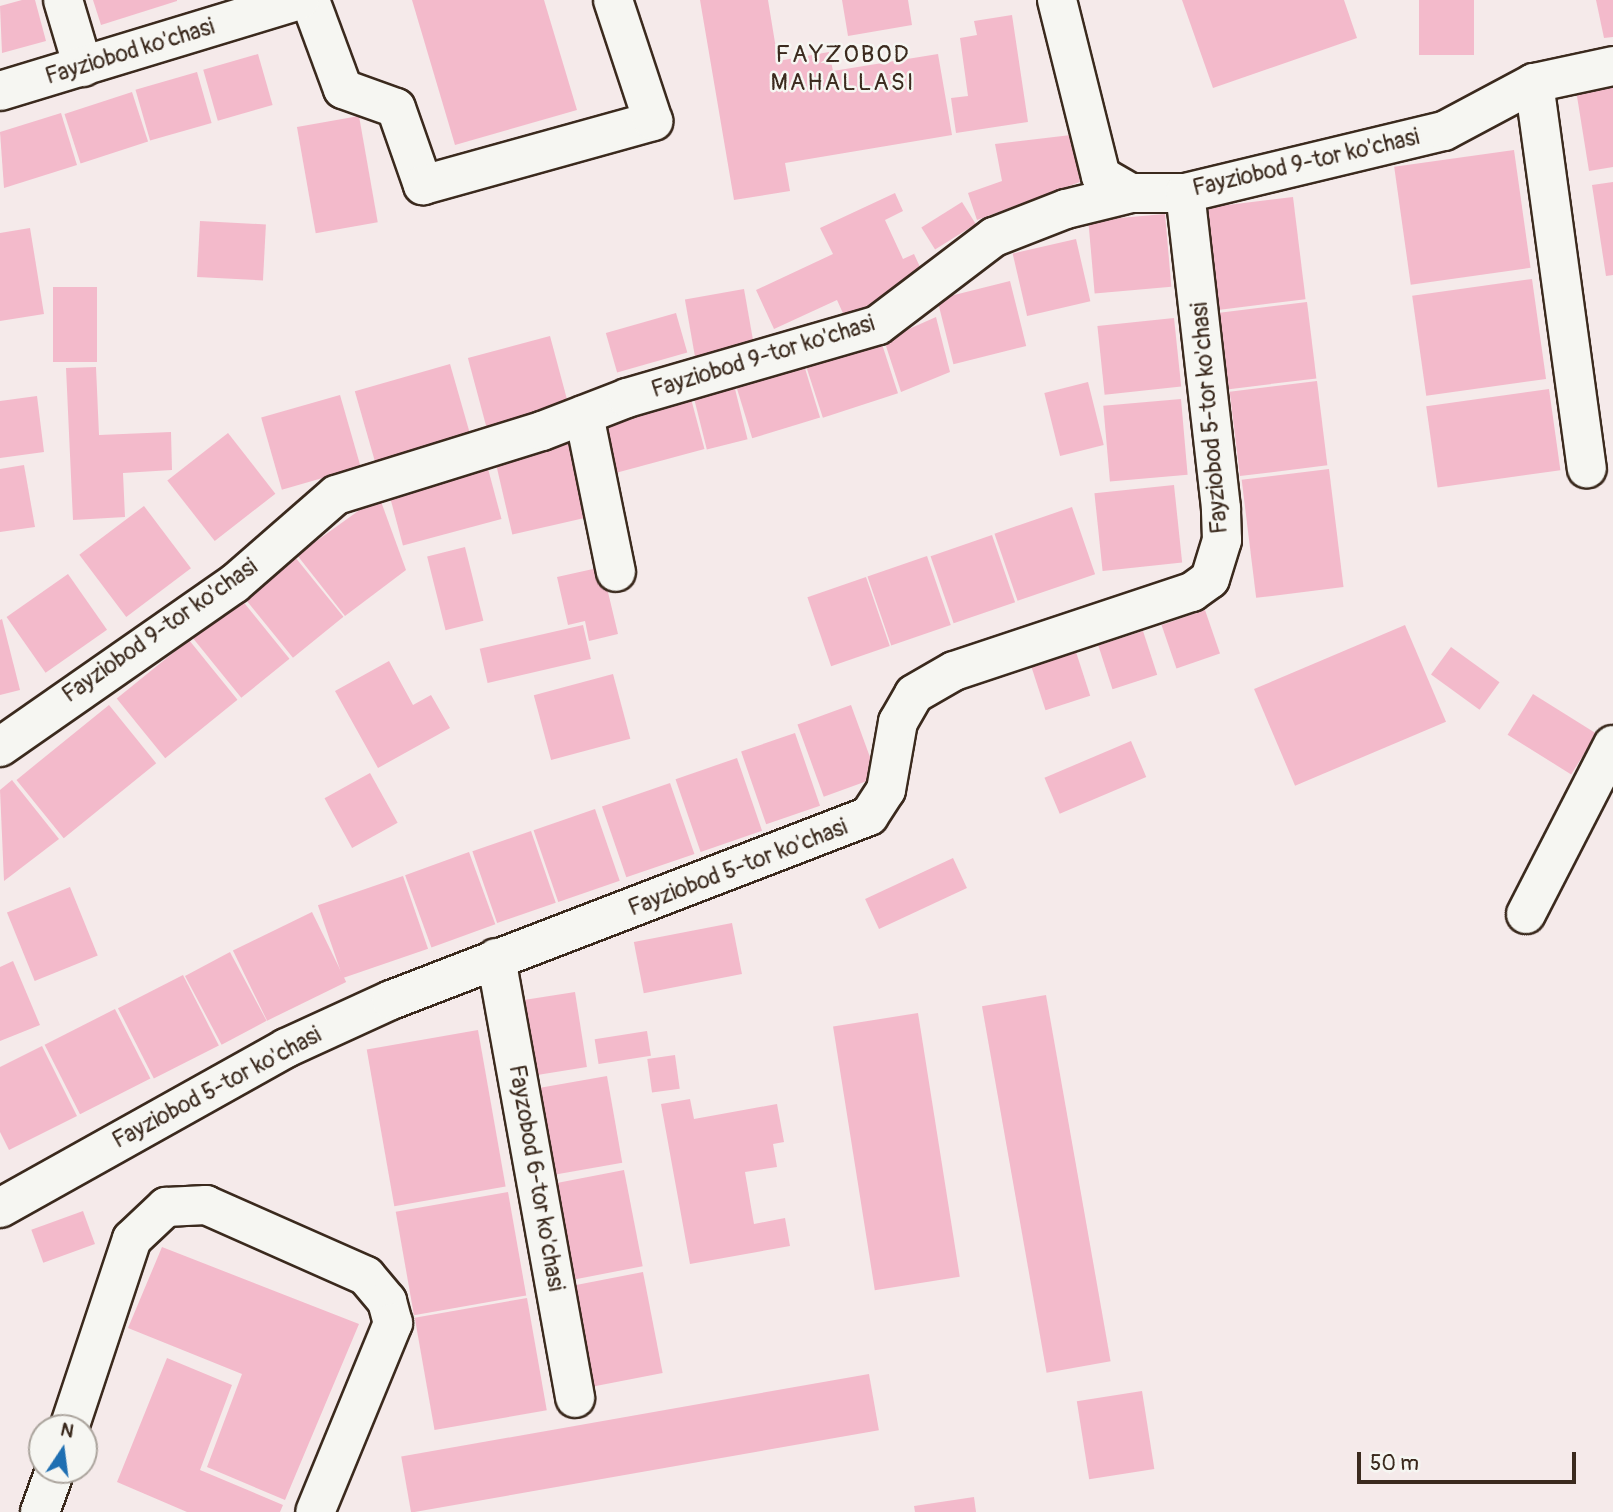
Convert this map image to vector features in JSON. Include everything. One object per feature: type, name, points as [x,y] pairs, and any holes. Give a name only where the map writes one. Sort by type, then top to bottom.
[{"type":"street","points":[[63,0],[83,67]]},
{"type":"street","name":"Fayziobod ko'chasi","points":[[0,91],[300,0]]},
{"type":"street","points":[[310,0],[343,89],[397,108],[423,185],[653,121],[613,0]]},
{"type":"street","points":[[1057,0],[1101,176],[1131,192]]},
{"type":"street","name":"Fayziobod 9-tor ko'chasi","points":[[0,747],[234,584],[336,495],[584,415],[878,326],[994,237],[1131,192],[1185,193],[1444,131],[1534,83],[1613,66]]},
{"type":"street","points":[[1534,83],[1587,468]]},
{"type":"street","name":"Fayziobod 5-tor ko'chasi","points":[[0,1208],[286,1048],[496,958],[761,863],[869,816],[886,790],[898,722],[914,694],[954,671],[1192,592],[1210,579],[1223,540],[1221,508],[1185,193]]},
{"type":"street","points":[[584,415],[616,572]]},
{"type":"street","points":[[1526,914],[1613,745]]},
{"type":"street","name":"Fayzobod 6-tor ko'chasi","points":[[496,958],[575,1398]]},
{"type":"street","points":[[74,1414],[132,1239],[166,1207],[206,1205],[366,1276],[387,1301],[393,1323],[315,1512]]},
{"type":"street","points":[[40,1512],[50,1484]]},
{"type":"building","points":[[22,0],[35,0],[46,41],[2,53],[0,6]]},
{"type":"building","points":[[93,0],[177,0],[177,1],[101,25]]},
{"type":"building","points":[[412,0],[544,0],[577,110],[455,145]]},
{"type":"building","points":[[700,0],[768,0],[778,61],[829,52],[833,71],[938,54],[952,135],[785,163],[790,191],[734,200]]},
{"type":"building","points":[[842,0],[908,0],[912,25],[848,36]]},
{"type":"building","points":[[1182,0],[1344,0],[1357,38],[1213,88]]},
{"type":"building","points":[[1419,0],[1474,0],[1474,55],[1419,55]]},
{"type":"building","points":[[1596,0],[1613,0],[1613,37],[1604,38]]},
{"type":"building","points":[[1012,15],[1028,122],[956,133],[951,98],[968,96],[960,38],[977,35],[974,21]]},
{"type":"building","points":[[258,54],[273,105],[218,121],[203,70]]},
{"type":"building","points":[[197,72],[212,123],[150,141],[135,90]]},
{"type":"building","points":[[1613,85],[1613,167],[1589,171],[1576,90]]},
{"type":"building","points":[[132,92],[148,141],[81,163],[64,114]]},
{"type":"building","points":[[61,113],[77,165],[4,188],[0,132]]},
{"type":"building","points":[[359,116],[378,222],[316,233],[297,127]]},
{"type":"building","points":[[1071,135],[1080,182],[977,220],[968,193],[1002,181],[995,144]]},
{"type":"building","points":[[1514,150],[1531,268],[1411,285],[1394,167]]},
{"type":"building","points":[[1613,182],[1613,275],[1606,276],[1592,185]]},
{"type":"building","points":[[895,193],[903,211],[885,220],[903,259],[914,254],[927,282],[846,320],[837,300],[774,329],[756,290],[833,254],[820,228]]},
{"type":"building","points":[[1293,197],[1306,299],[1218,310],[1206,208]]},
{"type":"building","points":[[962,202],[976,224],[935,249],[921,227]]},
{"type":"building","points":[[1165,214],[1171,287],[1095,293],[1088,221]]},
{"type":"building","points":[[200,221],[266,224],[263,280],[197,277]]},
{"type":"building","points":[[30,228],[44,314],[0,321],[0,233]]},
{"type":"building","points":[[1076,239],[1090,301],[1027,316],[1013,254]]},
{"type":"building","points":[[1532,279],[1546,379],[1426,396],[1412,296]]},
{"type":"building","points":[[1010,281],[1026,346],[953,364],[937,299]]},
{"type":"building","points":[[53,287],[97,287],[97,362],[53,362]]},
{"type":"building","points":[[744,289],[754,347],[695,358],[685,299]]},
{"type":"building","points":[[1307,302],[1316,378],[1229,389],[1220,313]]},
{"type":"building","points":[[676,313],[687,352],[617,373],[606,333]]},
{"type":"building","points":[[936,317],[950,372],[901,392],[884,340]]},
{"type":"building","points":[[1174,318],[1181,387],[1105,395],[1097,326]]},
{"type":"building","points":[[550,336],[569,407],[487,429],[468,358]]},
{"type":"building","points":[[881,341],[898,393],[823,418],[806,365]]},
{"type":"building","points":[[450,364],[470,434],[375,461],[355,391]]},
{"type":"building","points":[[804,365],[820,418],[752,438],[736,386]]},
{"type":"building","points":[[96,367],[99,435],[171,432],[172,470],[123,473],[125,517],[73,520],[66,368]]},
{"type":"building","points":[[1317,381],[1327,465],[1240,476],[1230,392]]},
{"type":"building","points":[[1088,382],[1104,445],[1060,456],[1044,393]]},
{"type":"building","points":[[734,385],[748,439],[707,449],[693,395]]},
{"type":"building","points":[[1549,389],[1560,470],[1438,487],[1426,406]]},
{"type":"building","points":[[340,395],[361,467],[282,490],[261,418]]},
{"type":"building","points":[[690,395],[704,449],[615,473],[600,419]]},
{"type":"building","points":[[37,396],[44,452],[0,458],[0,401]]},
{"type":"building","points":[[1181,399],[1188,475],[1110,482],[1103,406]]},
{"type":"building","points":[[228,433],[275,494],[215,541],[167,480]]},
{"type":"building","points":[[575,437],[593,516],[512,535],[494,456]]},
{"type":"building","points":[[24,465],[35,527],[0,532],[0,469]]},
{"type":"building","points":[[487,465],[501,519],[403,545],[388,491]]},
{"type":"building","points":[[1329,469],[1344,587],[1256,598],[1242,480]]},
{"type":"building","points":[[1174,485],[1182,563],[1103,571],[1094,493]]},
{"type":"building","points":[[379,496],[406,570],[345,616],[297,555]]},
{"type":"building","points":[[144,506],[191,568],[126,617],[79,555]]},
{"type":"building","points":[[1072,507],[1095,574],[1018,601],[994,534]]},
{"type":"building","points":[[992,535],[1015,602],[954,623],[931,556]]},
{"type":"building","points":[[465,547],[483,621],[446,630],[427,556]]},
{"type":"building","points":[[927,556],[951,625],[891,646],[867,577]]},
{"type":"building","points":[[295,557],[343,617],[293,658],[244,598]]},
{"type":"building","points":[[602,567],[618,634],[589,641],[585,621],[568,625],[557,577]]},
{"type":"building","points":[[68,574],[107,630],[46,673],[7,617]]},
{"type":"building","points":[[866,577],[890,646],[831,666],[807,597]]},
{"type":"building","points":[[241,599],[289,659],[241,698],[193,638]]},
{"type":"building","points":[[1205,610],[1220,653],[1176,668],[1162,625]]},
{"type":"building","points":[[2,619],[20,690],[0,695],[0,620]]},
{"type":"building","points":[[583,625],[591,659],[488,683],[480,649]]},
{"type":"building","points":[[1405,625],[1446,722],[1295,786],[1254,689]]},
{"type":"building","points":[[1143,631],[1157,675],[1113,689],[1098,646]]},
{"type":"building","points":[[189,640],[237,700],[165,758],[117,699]]},
{"type":"building","points":[[1451,647],[1500,682],[1480,710],[1431,675]]},
{"type":"building","points":[[1076,652],[1090,696],[1046,710],[1031,667]]},
{"type":"building","points":[[389,661],[413,705],[431,695],[450,728],[378,768],[335,691]]},
{"type":"building","points":[[613,674],[630,739],[551,760],[534,695]]},
{"type":"building","points":[[1533,694],[1597,734],[1571,774],[1508,735]]},
{"type":"building","points":[[109,705],[156,763],[64,838],[17,780]]},
{"type":"building","points":[[851,705],[877,777],[824,797],[797,724]]},
{"type":"building","points":[[795,733],[820,806],[766,824],[741,752]]},
{"type":"building","points":[[1131,741],[1146,777],[1060,814],[1044,778]]},
{"type":"building","points":[[737,758],[762,831],[701,852],[676,779]]},
{"type":"building","points":[[370,773],[398,823],[352,848],[325,798]]},
{"type":"building","points":[[12,780],[59,839],[4,881],[0,790]]},
{"type":"building","points":[[670,783],[694,854],[626,877],[602,806]]},
{"type":"building","points":[[595,809],[620,881],[558,902],[534,830]]},
{"type":"building","points":[[531,831],[556,903],[497,923],[472,851]]},
{"type":"building","points":[[469,852],[495,924],[431,948],[405,875]]},
{"type":"building","points":[[953,858],[967,888],[879,929],[865,899]]},
{"type":"building","points":[[403,876],[428,949],[343,978],[318,905]]},
{"type":"building","points":[[70,887],[98,956],[35,981],[7,912]]},
{"type":"building","points":[[312,912],[346,982],[267,1021],[233,951]]},
{"type":"building","points":[[732,923],[742,974],[644,993],[634,942]]},
{"type":"building","points":[[230,952],[267,1021],[222,1045],[185,976]]},
{"type":"building","points":[[13,961],[40,1025],[0,1041],[0,967]]},
{"type":"building","points":[[183,975],[219,1045],[154,1079],[118,1008]]},
{"type":"building","points":[[575,992],[587,1067],[533,1076],[521,1001]]},
{"type":"building","points":[[1046,995],[1111,1361],[1047,1373],[982,1006]]},
{"type":"building","points":[[115,1009],[150,1078],[80,1114],[45,1045]]},
{"type":"building","points":[[918,1013],[960,1277],[875,1290],[833,1026]]},
{"type":"building","points":[[478,1030],[506,1187],[394,1206],[367,1050]]},
{"type":"building","points":[[647,1031],[651,1056],[599,1064],[595,1039]]},
{"type":"building","points":[[42,1046],[77,1116],[9,1150],[0,1132],[0,1067]]},
{"type":"building","points":[[675,1055],[680,1089],[652,1093],[647,1059]]},
{"type":"building","points":[[607,1076],[622,1163],[551,1175],[536,1089]]},
{"type":"building","points":[[690,1099],[694,1119],[777,1104],[784,1142],[773,1144],[777,1167],[745,1172],[754,1224],[785,1218],[790,1246],[690,1264],[661,1104]]},
{"type":"building","points":[[624,1170],[643,1266],[573,1280],[554,1184]]},
{"type":"building","points":[[508,1192],[526,1295],[414,1315],[396,1212]]},
{"type":"building","points":[[83,1211],[95,1244],[43,1263],[31,1230]]},
{"type":"building","points":[[162,1247],[359,1324],[285,1500],[207,1467],[242,1374],[128,1328]]},
{"type":"building","points":[[643,1272],[663,1373],[592,1387],[572,1286]]},
{"type":"building","points":[[527,1298],[547,1410],[435,1430],[415,1318]]},
{"type":"building","points":[[167,1358],[232,1385],[200,1470],[283,1505],[280,1512],[187,1512],[117,1482]]},
{"type":"building","points":[[869,1374],[879,1430],[415,1512],[411,1512],[401,1456]]},
{"type":"building","points":[[1142,1391],[1154,1469],[1089,1479],[1077,1401]]},
{"type":"building","points":[[974,1497],[976,1512],[915,1512],[914,1506]]},
{"type":"district","name":"FAYZOBOD MAHALLASI","points":[[843,69]]}]
